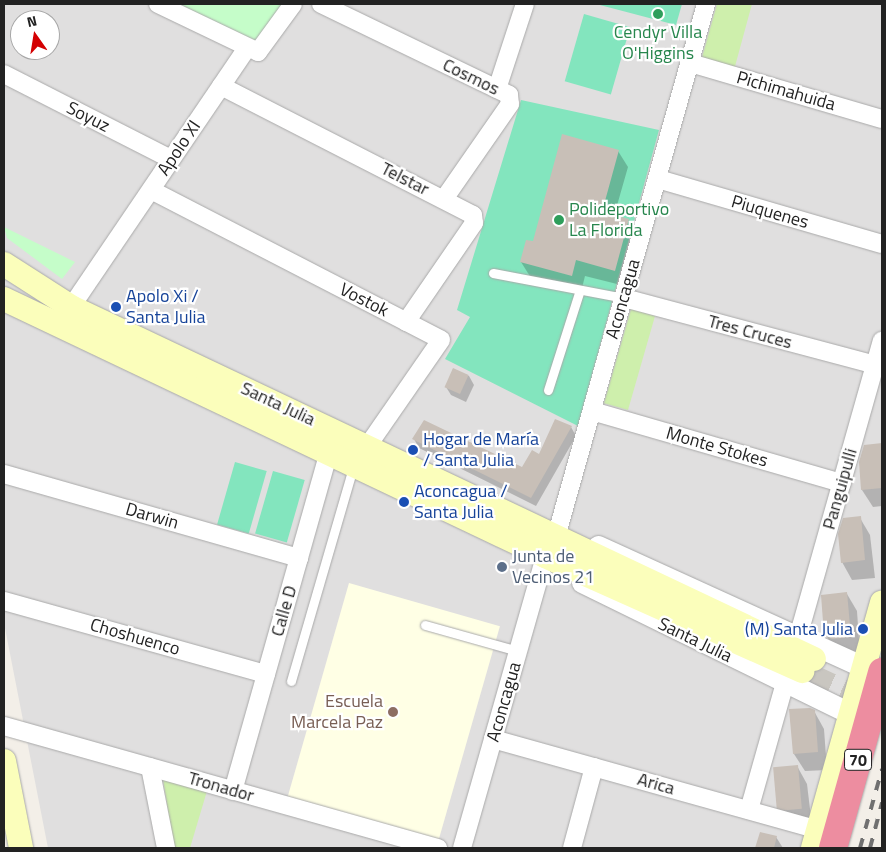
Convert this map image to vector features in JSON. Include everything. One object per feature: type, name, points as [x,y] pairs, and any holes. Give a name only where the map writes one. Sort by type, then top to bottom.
[{"type":"highway","name":"70","points":[[821,842],[873,670]]},
{"type":"main road","name":"Santa Julia","points":[[4,264],[71,307],[368,446],[551,546]]},
{"type":"main road","name":"Santa Julia","points":[[4,299],[354,466],[551,546],[812,667]]},
{"type":"main road","points":[[821,842],[851,714],[873,670],[882,603]]},
{"type":"main road","points":[[4,761],[21,848]]},
{"type":"street","points":[[158,4],[247,48],[262,50],[293,4]]},
{"type":"street","name":"Cosmos","points":[[321,4],[509,95],[510,104],[444,199]]},
{"type":"street","points":[[497,89],[525,4]]},
{"type":"street","name":"Aconcagua","points":[[462,848],[518,651],[592,411],[706,4]]},
{"type":"street","name":"Apolo XI","points":[[71,307],[247,48]]},
{"type":"street","name":"Pichimahuida","points":[[690,63],[882,119]]},
{"type":"street","name":"Soyuz","points":[[4,74],[171,159]]},
{"type":"street","name":"Telstar","points":[[222,86],[471,213],[475,220],[406,322]]},
{"type":"street","name":"Piuquenes","points":[[658,179],[882,244]]},
{"type":"street","name":"Vostok","points":[[151,190],[441,340],[354,466]]},
{"type":"street","name":"Tres Cruces","points":[[624,298],[876,365]]},
{"type":"street","name":"Panguipulli","points":[[798,637],[882,341]]},
{"type":"street","name":"Monte Stokes","points":[[592,411],[842,483]]},
{"type":"street","name":"Calle D","points":[[233,790],[336,431]]},
{"type":"street","name":"Darwin","points":[[4,474],[300,558]]},
{"type":"street","name":"Santa Julia","points":[[551,546],[623,556],[873,670]]},
{"type":"street","name":"Santa Julia","points":[[551,546],[602,594],[851,714]]},
{"type":"street","name":"Choshuenco","points":[[4,601],[266,674]]},
{"type":"street","points":[[749,810],[785,683]]},
{"type":"street","name":"Tronador","points":[[4,726],[438,848]]},
{"type":"street","name":"Arica","points":[[493,739],[749,810],[821,842]]},
{"type":"street","points":[[150,767],[166,848]]},
{"type":"street","points":[[572,848],[594,767]]},
{"type":"lane","points":[[493,274],[624,298]]},
{"type":"lane","points":[[548,390],[580,290]]},
{"type":"lane","points":[[291,681],[354,466]]},
{"type":"lane","points":[[425,625],[518,651]]},
{"type":"shaded area","points":[[4,4],[882,4],[882,593],[808,848],[48,848],[4,623]]},
{"type":"shaded area","name":"Escuela Marcela Paz","points":[[349,583],[500,626],[438,843],[287,799]]},
{"type":"green space","points":[[169,4],[288,4],[260,44]]},
{"type":"green space","name":"Cendyr Villa O'Higgins","points":[[596,4],[682,4],[676,25]]},
{"type":"green space","points":[[717,4],[752,4],[734,70],[701,61]]},
{"type":"green space","points":[[584,14],[630,27],[611,95],[565,81]]},
{"type":"green space","name":"Polideportivo La Florida","points":[[521,100],[659,130],[578,426],[445,359],[470,317],[457,310]]},
{"type":"green space","points":[[4,227],[75,262],[62,279],[7,238]]},
{"type":"green space","points":[[631,309],[655,316],[628,410],[604,403]]},
{"type":"green space","points":[[235,462],[267,471],[249,534],[217,524]]},
{"type":"green space","points":[[273,471],[305,480],[287,543],[255,533]]},
{"type":"green space","points":[[163,779],[207,791],[190,848],[174,848]]},
{"type":"building","points":[[562,134],[619,150],[602,212],[629,219],[615,271],[576,260],[572,276],[520,262],[526,240],[533,241]]},
{"type":"building","points":[[453,368],[469,375],[460,394],[444,387]]},
{"type":"building","points":[[555,419],[572,426],[531,498],[412,439],[424,420],[522,467],[532,450],[539,454]]},
{"type":"building","points":[[882,443],[882,488],[861,490],[859,462],[864,445]]},
{"type":"building","points":[[861,516],[865,560],[841,563],[838,534],[843,518]]},
{"type":"building","points":[[847,592],[851,637],[832,639],[824,635],[821,595]]},
{"type":"building","points":[[810,708],[815,710],[818,752],[793,754],[789,709]]},
{"type":"building","points":[[798,765],[802,809],[777,811],[773,767]]},
{"type":"building","points":[[760,832],[777,836],[774,848],[755,848]]},
{"type":"tunnel","points":[[809,675],[873,705]]},
{"type":"railway","points":[[860,848],[882,769]]},
{"type":"railway","points":[[870,848],[882,803]]},
{"type":"place","name":"Cendyr Villa O'Higgins","points":[[658,14]]},
{"type":"place","name":"Polideportivo La Florida","points":[[559,220]]},
{"type":"place","name":"Apolo Xi / Santa Julia","points":[[116,307]]},
{"type":"place","name":"Hogar de María / Santa Julia","points":[[413,450]]},
{"type":"place","name":"Aconcagua / Santa Julia","points":[[404,502]]},
{"type":"place","name":"Junta de Vecinos 21","points":[[502,567]]},
{"type":"place","name":"(M) Santa Julia","points":[[863,629]]},
{"type":"place","name":"Escuela Marcela Paz","points":[[393,712]]}]
